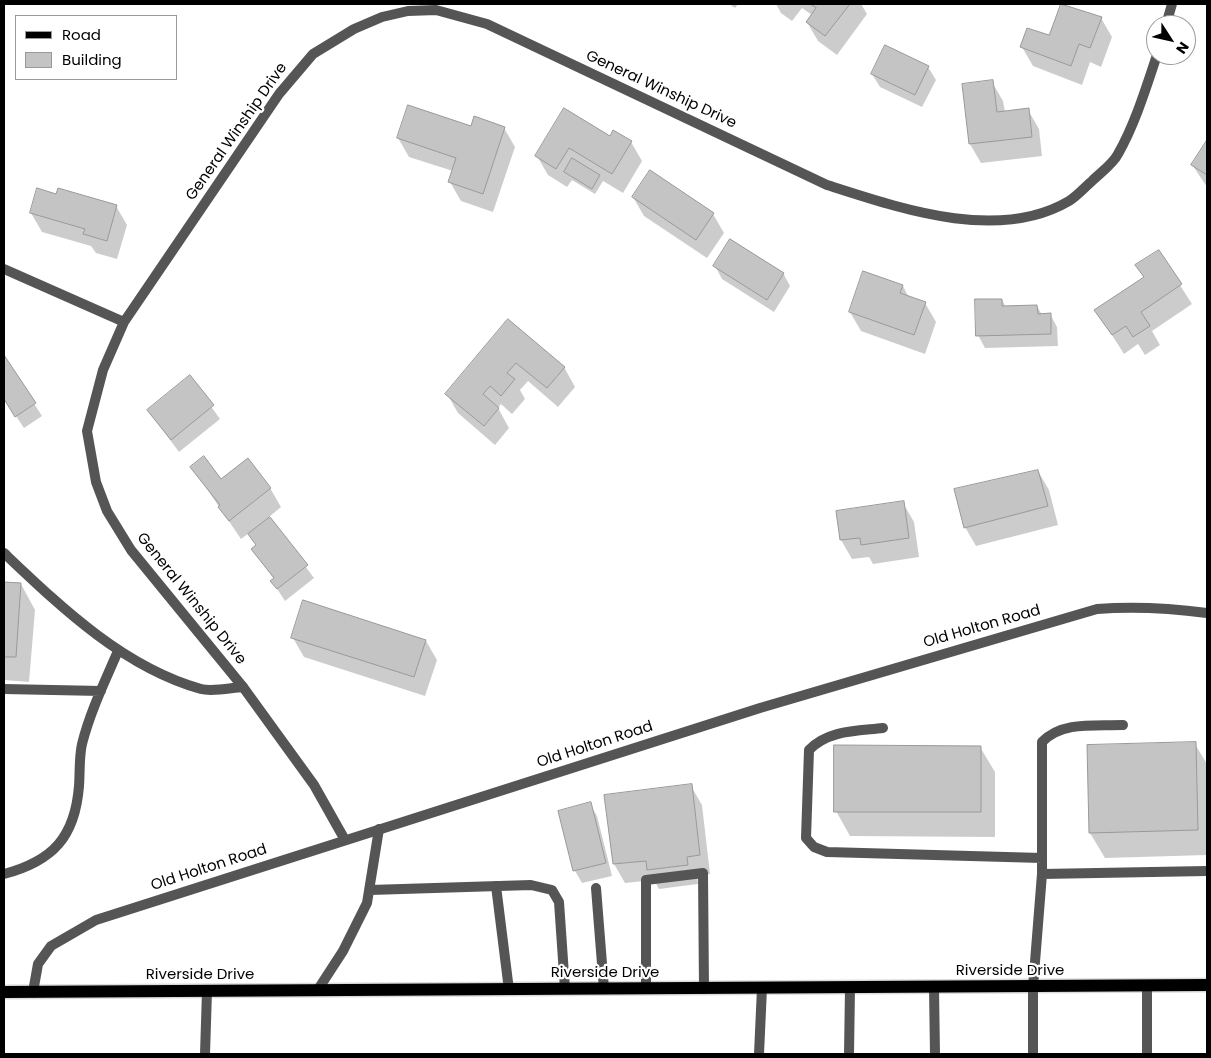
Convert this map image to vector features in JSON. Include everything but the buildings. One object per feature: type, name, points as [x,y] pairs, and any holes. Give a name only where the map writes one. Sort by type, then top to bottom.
[{"type":"main road","name":"Riverside Drive","points":[[4,992],[1207,985]]},
{"type":"street","name":"General Winship Drive","points":[[345,840],[314,785],[243,687],[130,550],[107,510],[96,482],[87,432],[103,370],[124,322],[279,94],[313,54],[354,29],[382,17],[408,11],[436,10],[487,24],[827,185],[881,202],[935,215],[1007,221],[1043,212],[1070,200],[1118,155],[1146,88],[1153,65]]},
{"type":"street","points":[[4,270],[124,322]]},
{"type":"street","points":[[4,553],[37,584],[118,651],[163,674],[202,690],[243,687]]},
{"type":"street","name":"Old Holton Road","points":[[33,992],[38,964],[51,946],[96,920],[760,708],[1097,609],[1130,606],[1163,607],[1207,613]]},
{"type":"street","points":[[4,874],[40,861],[56,849],[65,837],[74,815],[78,796],[82,746],[101,691],[118,651]]},
{"type":"street","points":[[4,689],[101,691]]},
{"type":"street","points":[[1033,1054],[1033,987],[1042,874],[1042,742],[1062,728],[1123,725]]},
{"type":"street","points":[[883,728],[831,734],[819,739],[809,750],[806,838],[814,847],[827,852],[1042,858]]},
{"type":"street","points":[[317,991],[343,951],[367,903],[379,829]]},
{"type":"street","points":[[1042,874],[1207,871]]},
{"type":"street","points":[[646,989],[646,880],[703,873],[704,989]]},
{"type":"street","points":[[370,890],[531,885],[552,890],[559,902],[565,989]]},
{"type":"street","points":[[496,886],[509,990]]},
{"type":"street","points":[[596,888],[604,989]]},
{"type":"street","points":[[1147,986],[1147,1054]]},
{"type":"street","points":[[759,1054],[762,988]]},
{"type":"street","points":[[850,988],[850,1054]]},
{"type":"street","points":[[934,988],[935,1054]]},
{"type":"street","points":[[205,1054],[207,991]]}]
